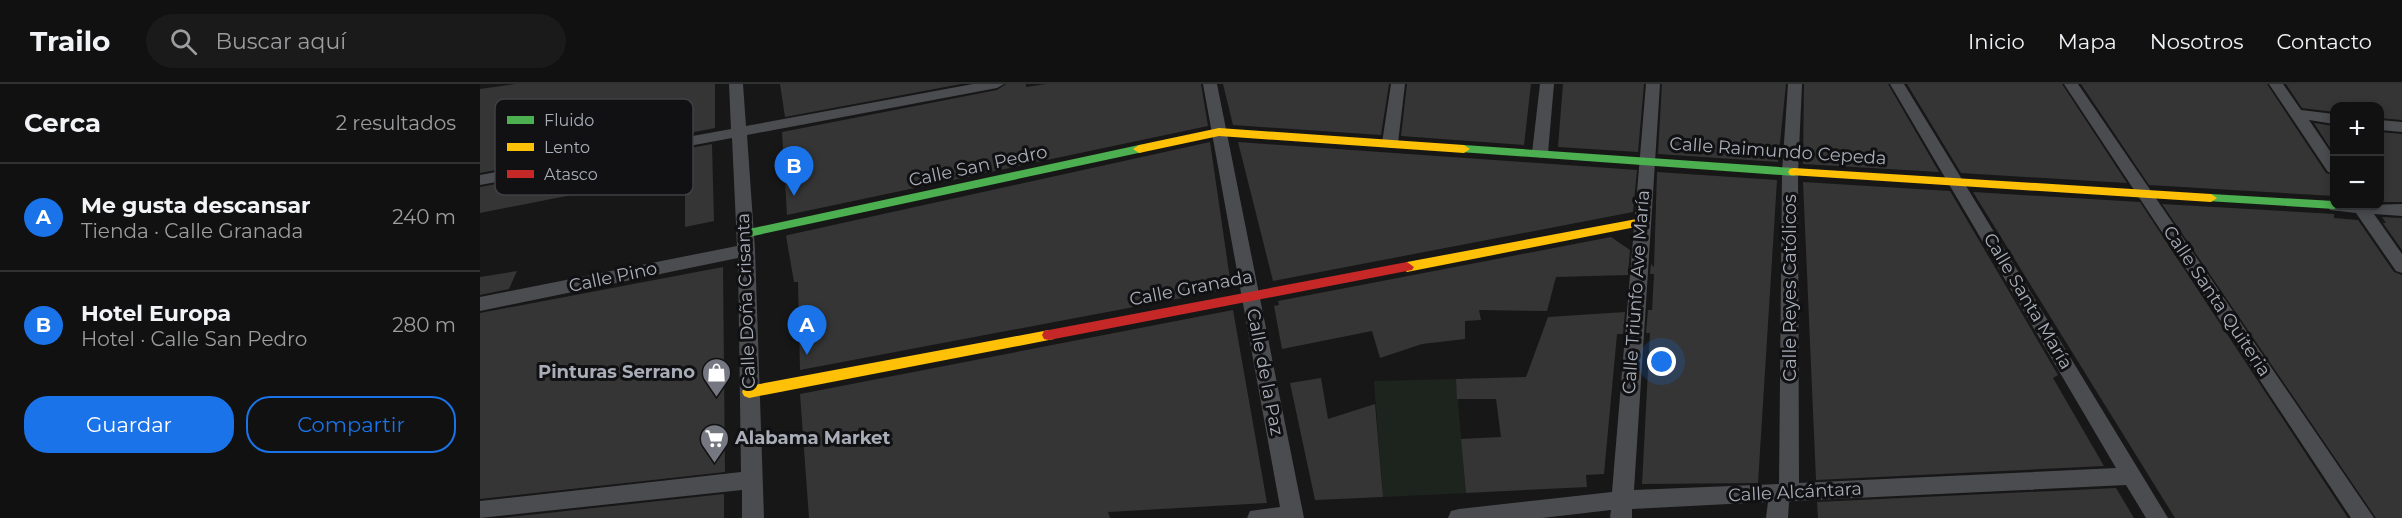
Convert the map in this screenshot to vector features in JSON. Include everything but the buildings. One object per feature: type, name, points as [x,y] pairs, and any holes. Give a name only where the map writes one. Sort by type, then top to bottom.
[{"type":"street","name":"Calle Doña Crisanta","points":[[736,84],[745,242],[753,518]]},
{"type":"street","points":[[693,140],[997,84]]},
{"type":"street","name":"Calle de la Paz","points":[[1210,84],[1292,517]]},
{"type":"street","points":[[1390,143],[1398,84]]},
{"type":"street","points":[[1540,153],[1547,84]]},
{"type":"street","name":"Calle Triunfo Ave María","points":[[1621,509],[1653,84]]},
{"type":"street","name":"Calle Reyes Católicos","points":[[1778,518],[1784,493],[1790,172],[1795,84]]},
{"type":"street","name":"Calle Santa María","points":[[1897,84],[2157,518]]},
{"type":"street","name":"Calle Santa Quiteria","points":[[2070,84],[2363,518]]},
{"type":"street","points":[[2276,84],[2330,162]]},
{"type":"street","points":[[2298,114],[2330,118]]},
{"type":"street","points":[[2384,126],[2402,128]]},
{"type":"street","name":"Calle Raimundo Cepeda","points":[[1219,132],[1790,172],[2330,205]]},
{"type":"street","name":"Calle San Pedro","points":[[745,242],[1219,132]]},
{"type":"street","points":[[480,180],[495,177]]},
{"type":"street","name":"Calle Raimundo Cepeda","points":[[2384,208],[2402,210]]},
{"type":"street","points":[[2364,210],[2402,267]]},
{"type":"street","name":"Calle Granada","points":[[749,392],[1642,222]]},
{"type":"street","name":"Calle Pino","points":[[480,304],[745,242]]},
{"type":"street","name":"Calle Alcántara","points":[[1459,518],[1621,509],[1784,493],[2133,476]]},
{"type":"street","points":[[480,510],[751,480]]},
{"type":"street","points":[[1258,518],[1292,517]]},
{"type":"shaded area","points":[[1456,379],[1466,493],[1383,497],[1374,381]]},
{"type":"traffic: fast","points":[[744,234],[1139,149]]},
{"type":"traffic: fast","points":[[1464,149],[1794,172]]},
{"type":"traffic: fast","points":[[2211,198],[2330,205]]},
{"type":"traffic: slow","points":[[1139,149],[1219,132],[1464,149]]},
{"type":"traffic: slow","points":[[1794,172],[2211,198]]},
{"type":"traffic: slow","points":[[1407,267],[1642,222]]},
{"type":"traffic: slow","points":[[749,392],[1049,335]]},
{"type":"traffic: jam","points":[[1049,335],[1407,267]]},
{"type":"place","name":"Hotel Europa","points":[[794,196]]},
{"type":"place","name":"Me gusta descansar","points":[[807,355]]},
{"type":"place","name":"Pinturas Serrano","points":[[716,398]]},
{"type":"place","name":"Alabama Market","points":[[714,464]]}]
